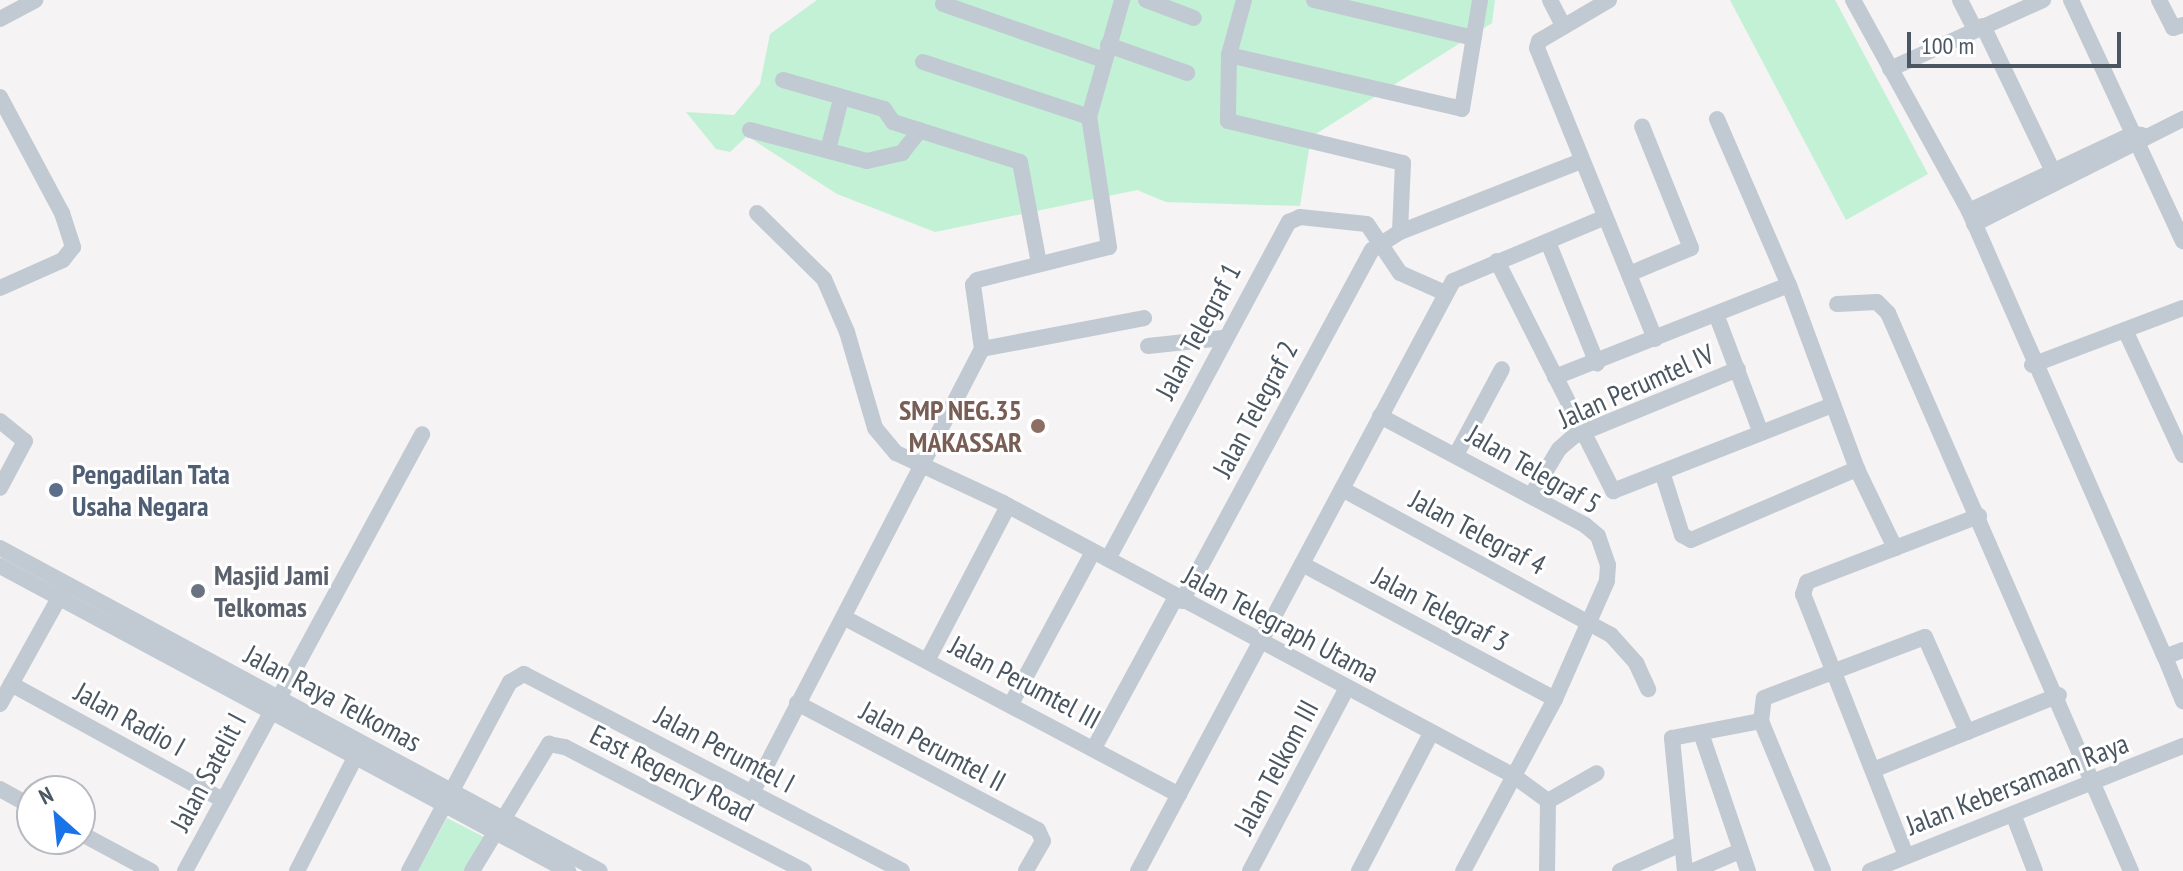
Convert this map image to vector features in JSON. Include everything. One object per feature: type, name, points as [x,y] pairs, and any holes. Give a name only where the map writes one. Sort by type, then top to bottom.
[{"type":"street","points":[[0,19],[35,0]]},
{"type":"street","points":[[1146,0],[1194,18]]},
{"type":"street","points":[[1244,0],[1229,55],[1228,121],[1403,163],[1400,232]]},
{"type":"street","points":[[1314,0],[1474,38]]},
{"type":"street","points":[[1229,55],[1462,109],[1480,0]]},
{"type":"street","points":[[1550,0],[1564,27]]},
{"type":"street","points":[[1609,0],[1536,46],[1655,339]]},
{"type":"street","points":[[1853,0],[1972,218],[2032,365],[2183,701]]},
{"type":"street","points":[[1960,0],[1984,26],[2056,177]]},
{"type":"street","points":[[1890,69],[2043,0]]},
{"type":"street","points":[[2071,0],[2179,224],[2183,241]]},
{"type":"street","points":[[2159,0],[2172,27],[2183,25]]},
{"type":"street","points":[[752,793],[982,349],[973,285],[1039,264],[1109,247],[1089,117],[1116,2]]},
{"type":"street","points":[[943,4],[1187,73]]},
{"type":"street","points":[[923,62],[1089,117]]},
{"type":"street","points":[[783,80],[884,109],[893,122],[1020,162],[1039,264]]},
{"type":"street","points":[[0,97],[62,213],[73,247],[63,260],[0,288]]},
{"type":"street","points":[[828,150],[841,99]]},
{"type":"street","points":[[1717,119],[1789,285],[1857,469],[1895,548]]},
{"type":"street","points":[[1972,218],[2183,119]]},
{"type":"street","points":[[1629,274],[1691,248],[1642,126]]},
{"type":"street","points":[[750,130],[867,161],[910,148],[920,130]]},
{"type":"street","points":[[1445,293],[1400,273],[1379,244],[1400,232],[1581,161]]},
{"type":"street","name":"Jalan Telegraph Utama","points":[[757,213],[810,263],[835,300],[862,397],[880,436],[896,453],[1008,506],[1514,776],[1548,801]]},
{"type":"street","name":"Jalan Telegraf 1","points":[[1011,704],[1100,556],[1289,222],[1300,217],[1352,219],[1367,224],[1379,244]]},
{"type":"street","points":[[1138,871],[1445,293],[1462,275],[1605,217]]},
{"type":"street","points":[[1548,242],[1597,363]]},
{"type":"street","name":"Jalan Telegraf 2","points":[[1094,748],[1351,285],[1379,244]]},
{"type":"street","points":[[1497,261],[1609,489],[1663,475],[1833,405]]},
{"type":"street","points":[[1555,377],[1789,285]]},
{"type":"street","points":[[1837,304],[1883,304],[2059,695],[2131,871]]},
{"type":"street","points":[[2032,365],[2183,308]]},
{"type":"street","points":[[1716,314],[1761,433]]},
{"type":"street","points":[[982,349],[1144,318]]},
{"type":"street","points":[[2125,330],[2183,455]]},
{"type":"street","points":[[1148,346],[1223,338]]},
{"type":"street","points":[[1457,453],[1502,369]]},
{"type":"street","name":"Jalan Perumtel IV","points":[[1532,494],[1559,449],[1583,432],[1738,369]]},
{"type":"street","name":"Jalan Telegraf 5","points":[[1380,416],[1457,453],[1585,525],[1605,551],[1607,581],[1555,699],[1463,871]]},
{"type":"street","points":[[0,421],[25,441],[0,488]]},
{"type":"street","name":"Jalan Satelit I","points":[[185,871],[422,434]]},
{"type":"street","points":[[1663,475],[1682,535],[1691,540],[1857,469]]},
{"type":"street","name":"Jalan Telegraf 4","points":[[1342,489],[1589,621],[1624,646],[1648,689]]},
{"type":"street","points":[[928,659],[1008,506]]},
{"type":"street","points":[[1906,855],[1803,587],[1979,516]]},
{"type":"street","name":"Jalan Raya Telkomas","points":[[0,548],[63,591],[497,823],[600,871]]},
{"type":"street","name":"Jalan Telegraf 3","points":[[1302,564],[1555,699]]},
{"type":"street","name":"Jalan Raya Telkomas","points":[[0,566],[63,591]]},
{"type":"street","points":[[0,704],[63,591]]},
{"type":"street","name":"Jalan Perumtel III","points":[[845,618],[928,659],[1179,795]]},
{"type":"street","points":[[1823,871],[1761,721],[1764,698],[1925,637],[1967,732]]},
{"type":"street","points":[[2165,657],[2183,650]]},
{"type":"street","name":"Jalan Perumtel I","points":[[450,797],[510,682],[524,674],[902,871]]},
{"type":"street","name":"Jalan Radio I","points":[[11,684],[223,800]]},
{"type":"street","name":"Jalan Telkom III","points":[[1250,871],[1347,688]]},
{"type":"street","points":[[1873,770],[2059,695]]},
{"type":"street","name":"Jalan Perumtel II","points":[[797,703],[1043,836],[1026,871]]},
{"type":"street","points":[[1685,871],[1679,845],[1672,740],[1678,735],[1702,736],[1761,721]]},
{"type":"street","points":[[1359,871],[1431,733]]},
{"type":"street","points":[[1702,736],[1748,871]]},
{"type":"street","name":"East Regency Road","points":[[472,871],[540,751],[558,745],[804,871]]},
{"type":"street","name":"Jalan Kebersamaan Raya","points":[[1870,871],[2183,746]]},
{"type":"street","points":[[297,871],[360,750]]},
{"type":"street","points":[[1547,871],[1548,801],[1597,773]]},
{"type":"street","points":[[409,871],[450,797]]},
{"type":"street","points":[[2013,814],[2035,871]]},
{"type":"street","name":"Jalan Raya Telkomas","points":[[497,823],[568,871]]},
{"type":"street","points":[[96,842],[151,871]]},
{"type":"street","points":[[1620,871],[1679,845]]},
{"type":"street","points":[[1693,871],[1740,851]]},
{"type":"green space","points":[[817,0],[1495,0],[1492,23],[1311,137],[1300,206],[1166,202],[1137,190],[935,232],[837,194],[747,136],[730,152],[716,149],[686,112],[734,115],[760,84],[770,34]]},
{"type":"green space","points":[[1730,0],[1835,0],[1928,174],[1846,220]]},
{"type":"green space","points":[[447,818],[484,837],[465,871],[418,871]]},
{"type":"place","name":"SMP NEG.35 MAKASSAR","points":[[1038,426]]},
{"type":"place","name":"Pengadilan Tata Usaha Negara","points":[[56,490]]},
{"type":"place","name":"Masjid Jami Telkomas","points":[[198,591]]}]
